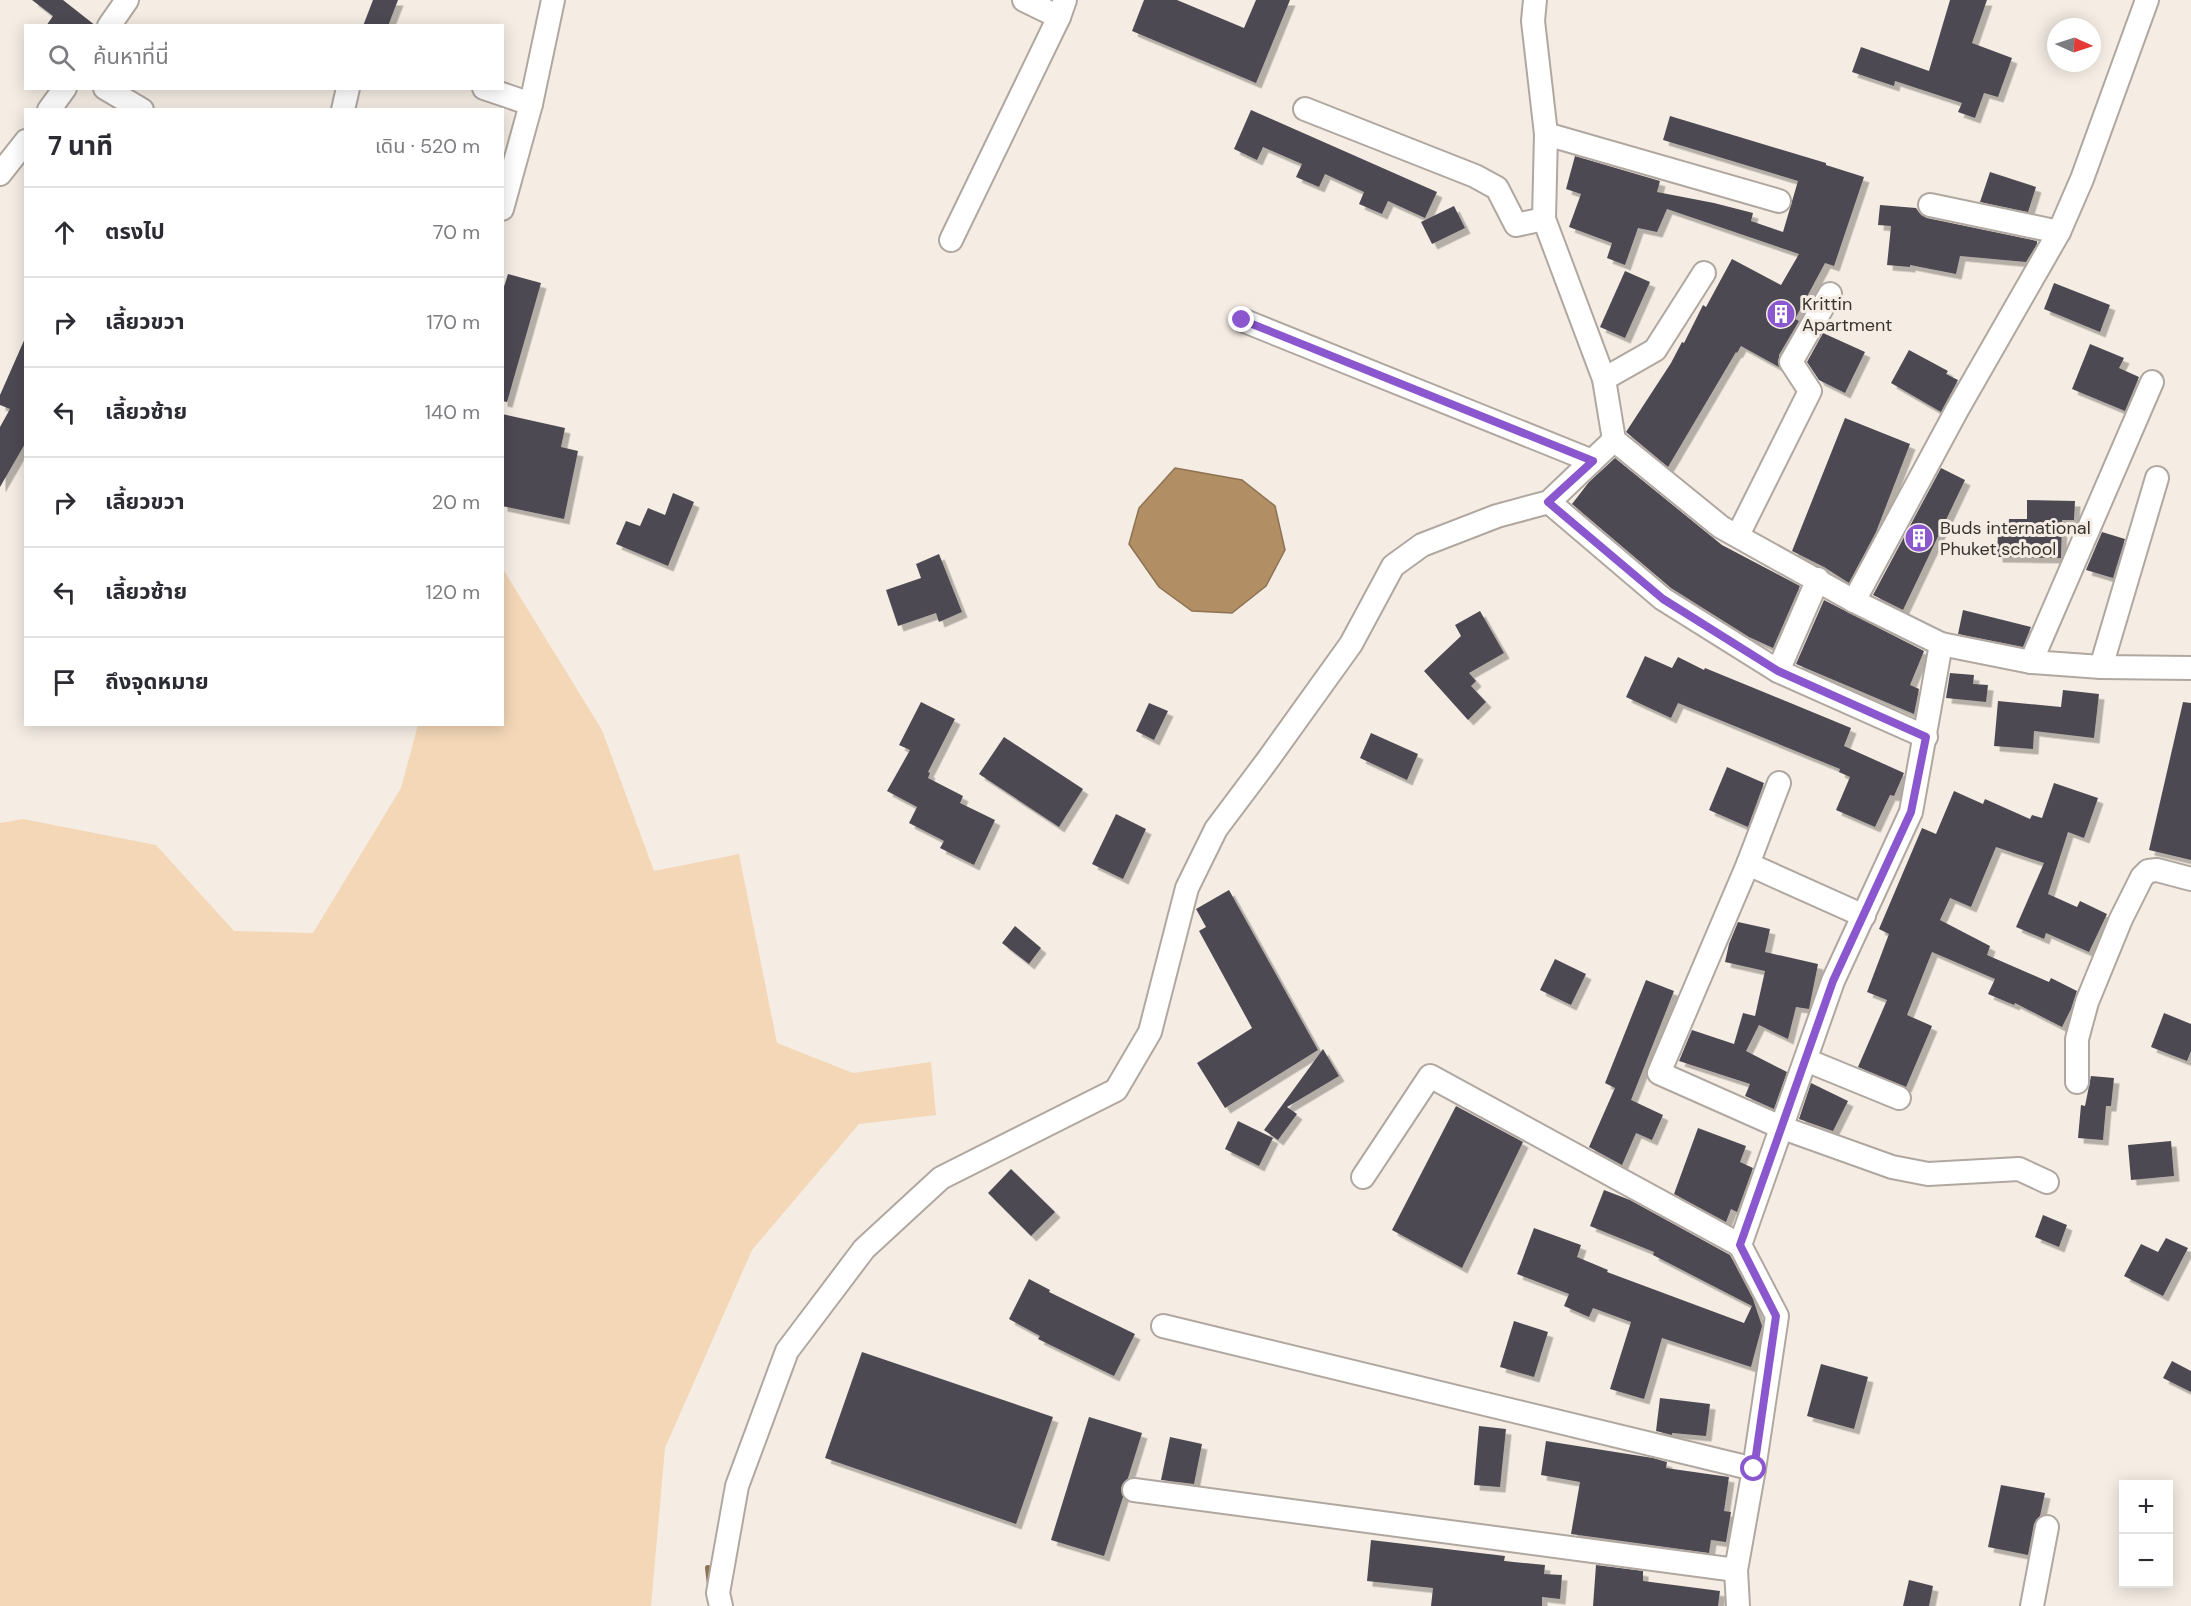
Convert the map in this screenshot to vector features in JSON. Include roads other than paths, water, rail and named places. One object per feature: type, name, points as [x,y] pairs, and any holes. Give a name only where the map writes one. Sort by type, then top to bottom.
[{"type":"street","points":[[110,24],[127,0]]},
{"type":"street","points":[[504,202],[531,104],[553,0]]},
{"type":"street","points":[[951,240],[1062,9],[1024,0]]},
{"type":"street","points":[[1535,0],[1533,21],[1546,134],[1544,219],[1604,379],[1614,440],[1721,526],[1854,601],[1941,644],[2031,662],[2101,667],[2191,668]]},
{"type":"street","points":[[1854,601],[1957,410],[2059,232],[2082,179],[2147,0]]},
{"type":"street","points":[[50,108],[64,90]]},
{"type":"street","points":[[108,90],[139,108]]},
{"type":"street","points":[[343,108],[348,90]]},
{"type":"street","points":[[490,90],[531,104]]},
{"type":"street","points":[[1305,109],[1490,184],[1497,188],[1516,225],[1544,219]]},
{"type":"street","points":[[1546,134],[1779,201]]},
{"type":"street","points":[[0,174],[24,144]]},
{"type":"street","points":[[1930,205],[2059,232]]},
{"type":"street","points":[[1604,379],[1655,350],[1704,273]]},
{"type":"street","points":[[1738,535],[1810,391],[1791,362],[1830,294]]},
{"type":"street","points":[[1242,320],[1593,461]]},
{"type":"street","points":[[2031,662],[2152,382]]},
{"type":"street","points":[[721,1606],[718,1593],[737,1486],[787,1351],[864,1249],[941,1178],[1116,1090],[1150,1032],[1187,888],[1216,829],[1268,762],[1351,644],[1393,566],[1422,545],[1497,516],[1548,502],[1614,440]]},
{"type":"street","points":[[2101,667],[2157,478]]},
{"type":"street","points":[[1548,502],[1663,599],[1778,671],[1926,737]]},
{"type":"street","points":[[1778,671],[1818,579]]},
{"type":"street","points":[[1740,1245],[1833,981],[1911,812],[1941,644]]},
{"type":"street","points":[[1779,783],[1748,864],[1659,1073],[1782,1128],[1892,1167],[1928,1174],[2019,1169],[2047,1182]]},
{"type":"street","points":[[1748,864],[1864,916]]},
{"type":"street","points":[[2077,1082],[2077,1039],[2087,1002],[2121,919],[2142,877],[2148,871],[2157,870],[2191,879]]},
{"type":"street","points":[[1806,1060],[1899,1098]]},
{"type":"street","points":[[1363,1177],[1430,1076],[1740,1245],[1776,1316],[1754,1469],[1736,1570],[1738,1606]]},
{"type":"street","points":[[1163,1326],[1754,1469]]},
{"type":"street","points":[[1134,1491],[1736,1570]]},
{"type":"street","points":[[2032,1606],[2047,1527]]},
{"type":"waterway","points":[[708,1568],[710,1585]]},
{"type":"place","name":"Krittin Apartment","points":[[1781,314]]},
{"type":"place","name":"Buds international Phuket school","points":[[1919,538]]}]
